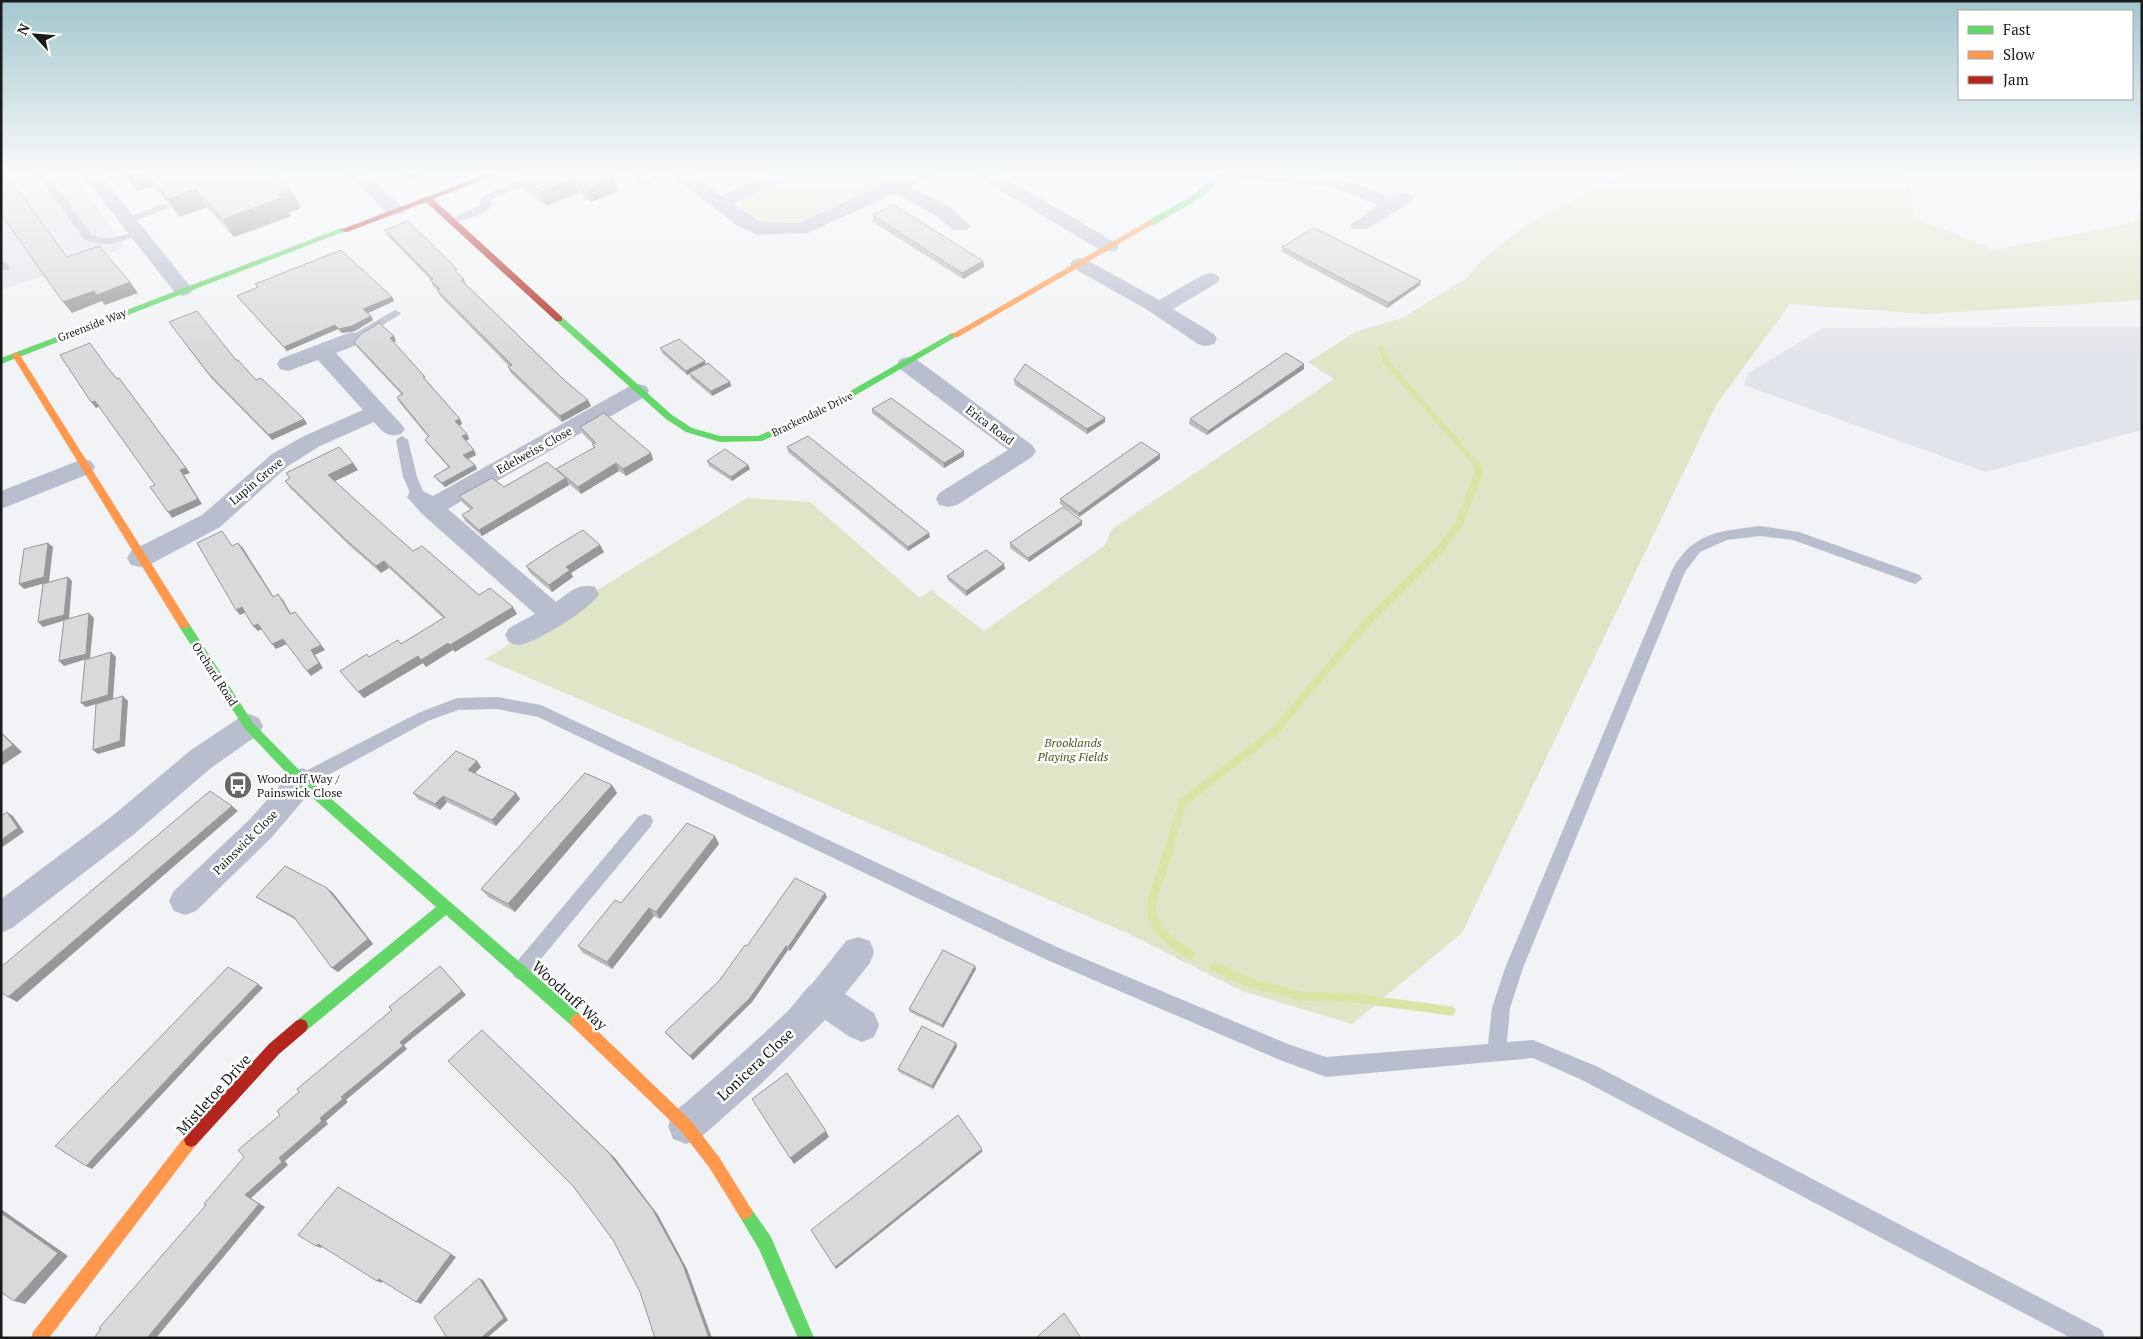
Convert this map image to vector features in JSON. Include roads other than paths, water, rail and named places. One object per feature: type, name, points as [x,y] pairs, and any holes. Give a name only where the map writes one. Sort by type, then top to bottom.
[{"type":"street","points":[[139,235],[183,290]]},
{"type":"street","name":"Greenside Way","points":[[1,361],[328,235]]},
{"type":"street","name":"Brackendale Drive","points":[[468,235],[669,417],[689,430],[720,439],[759,439],[820,412],[908,364],[1129,235]]},
{"type":"street","points":[[1090,235],[1109,247]]},
{"type":"street","points":[[1080,264],[1206,339]]},
{"type":"street","points":[[1158,310],[1210,279]]},
{"type":"street","points":[[288,364],[350,339]]},
{"type":"street","points":[[322,351],[398,435]]},
{"type":"street","name":"Orchard Road","points":[[16,355],[140,558],[249,726]]},
{"type":"street","name":"Erica Road","points":[[908,364],[1024,451],[948,499]]},
{"type":"street","name":"Edelweiss Close","points":[[424,502],[638,391]]},
{"type":"street","name":"Lupin Grove","points":[[140,558],[211,520],[280,460],[312,441],[377,412]]},
{"type":"street","points":[[1,501],[84,467]]},
{"type":"street","points":[[424,502],[555,616]]},
{"type":"street","points":[[518,635],[555,616],[586,594]]},
{"type":"street","points":[[1,918],[122,826],[201,759],[249,726]]},
{"type":"street","name":"Woodruff Way","points":[[249,726],[302,781],[595,1037],[686,1126],[714,1162],[764,1243],[806,1338]]},
{"type":"street","name":"Painswick Close","points":[[185,901],[261,828],[302,781]]},
{"type":"street","name":"Mistletoe Drive","points":[[39,1338],[196,1134],[274,1049],[447,906]]},
{"type":"street","name":"Lonicera Close","points":[[686,1126],[750,1071],[810,1013],[820,997],[858,952]]},
{"type":"street","points":[[820,997],[862,1025]]},
{"type":"lane","points":[[86,235],[98,242],[109,243],[120,235]]},
{"type":"lane","points":[[350,339],[395,313]]},
{"type":"lane","points":[[398,435],[410,477],[424,502]]},
{"type":"lane","points":[[1496,1053],[1501,1008],[1514,968],[1679,570],[1695,548],[1725,535],[1760,531],[1794,535],[1915,579]]},
{"type":"lane","points":[[302,781],[423,717],[457,704],[497,703],[541,711],[1053,954],[1287,1054],[1326,1067],[1533,1049],[1588,1073],[2094,1338]]},
{"type":"lane","points":[[520,971],[645,821]]},
{"type":"waterway","points":[[1381,348],[1386,362],[1478,466]]},
{"type":"waterway","points":[[1169,847],[1183,802],[1274,732],[1367,622],[1441,548],[1459,524],[1479,472],[1477,465]]},
{"type":"waterway","points":[[1170,845],[1154,895],[1153,918],[1159,929],[1171,941],[1191,955]]},
{"type":"waterway","points":[[1214,967],[1251,983],[1300,996],[1354,998],[1451,1011]]},
{"type":"place","name":"Woodruff Way / Painswick Close","points":[[238,785]]},
{"type":"park label","name":"Brooklands Playing Fields","points":[[1073,749]]}]
